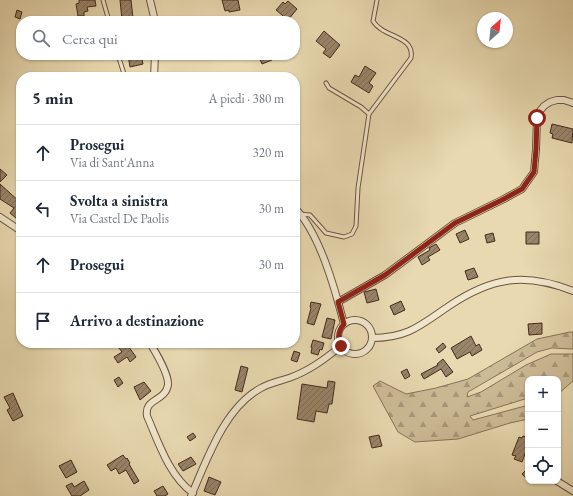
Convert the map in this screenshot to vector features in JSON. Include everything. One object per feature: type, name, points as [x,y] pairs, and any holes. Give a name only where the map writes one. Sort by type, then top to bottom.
[{"type":"street","points":[[150,0],[154,16]]},
{"type":"street","points":[[154,72],[155,60]]},
{"type":"street","points":[[338,302],[385,275],[455,223],[522,189],[534,172],[537,118],[539,112],[544,106],[557,100],[564,100],[573,103]]},
{"type":"street","points":[[300,214],[318,245],[344,324]]},
{"type":"street","points":[[0,217],[16,228]]},
{"type":"street","points":[[372,338],[389,337],[406,333],[423,325],[450,305],[474,291],[505,281],[533,280],[555,284],[573,291]]},
{"type":"street","points":[[354,320],[365,323],[372,332],[372,338],[368,347],[360,353],[349,353],[341,346],[338,337],[344,324],[354,320]]},
{"type":"street","points":[[153,348],[166,374],[168,386],[163,396],[148,406],[147,416],[164,456],[184,487],[192,494],[223,428],[244,401],[265,386],[289,378],[314,366],[341,346]]},
{"type":"street","points":[[561,484],[573,491]]},
{"type":"lane","points":[[103,0],[108,16]]},
{"type":"lane","points":[[300,214],[310,215],[326,233],[344,237],[352,234],[356,226],[358,188],[369,114],[411,58],[412,52],[410,45],[400,38],[387,33],[376,26],[373,21],[377,0]]},
{"type":"lane","points":[[120,60],[123,72]]},
{"type":"lane","points":[[326,83],[329,88],[361,107],[369,114]]},
{"type":"green space","points":[[573,332],[573,349],[552,348],[537,352],[468,392],[467,397],[481,392],[526,365],[551,354],[573,354],[573,381],[561,391],[561,376],[525,376],[525,399],[470,416],[473,420],[525,406],[525,420],[458,439],[415,442],[398,432],[373,386],[380,381],[406,394],[436,388],[468,379],[537,339]]},
{"type":"building","points":[[79,0],[95,0],[96,6],[87,7],[88,11],[84,12],[84,16],[78,16],[76,4],[79,3]]},
{"type":"building","points":[[120,0],[131,0],[133,16],[122,16]]},
{"type":"building","points":[[222,0],[238,0],[240,10],[229,12],[229,10],[225,11]]},
{"type":"building","points":[[288,1],[297,9],[291,16],[283,16],[276,10],[283,2],[285,4]]},
{"type":"building","points":[[17,10],[22,12],[21,16],[15,17]]},
{"type":"building","points":[[324,31],[340,45],[330,58],[323,53],[326,49],[316,41]]},
{"type":"building","points":[[129,60],[142,60],[143,64],[130,67]]},
{"type":"building","points":[[260,60],[272,60],[262,64]]},
{"type":"building","points":[[365,66],[376,73],[369,83],[373,86],[369,93],[351,82],[355,75],[359,77]]},
{"type":"building","points":[[552,124],[573,129],[572,143],[552,138],[553,134],[550,133]]},
{"type":"building","points":[[0,169],[7,175],[0,182]]},
{"type":"building","points":[[0,184],[16,198],[16,218],[10,213],[14,208],[0,199]]},
{"type":"building","points":[[465,230],[469,239],[460,243],[456,234]]},
{"type":"building","points":[[526,232],[539,232],[539,244],[526,244]]},
{"type":"building","points":[[493,233],[495,241],[487,243],[485,235]]},
{"type":"building","points":[[436,244],[440,250],[428,257],[430,260],[422,265],[418,257],[430,250],[429,248]]},
{"type":"building","points":[[474,268],[478,277],[468,280],[465,271]]},
{"type":"building","points":[[376,289],[379,300],[367,303],[364,292]]},
{"type":"building","points":[[401,301],[405,310],[394,315],[390,306]]},
{"type":"building","points":[[311,302],[321,304],[314,325],[307,323]]},
{"type":"building","points":[[327,318],[335,320],[331,339],[322,337]]},
{"type":"building","points":[[542,323],[542,334],[529,335],[528,324]]},
{"type":"building","points":[[471,336],[476,346],[479,344],[482,350],[472,356],[470,352],[457,359],[451,348]]},
{"type":"building","points":[[313,340],[324,343],[322,350],[320,349],[318,355],[311,353]]},
{"type":"building","points":[[443,343],[446,347],[439,353],[436,349]]},
{"type":"building","points":[[119,348],[130,348],[136,357],[130,362],[127,357],[118,363],[114,357],[122,352]]},
{"type":"building","points":[[294,351],[300,353],[297,362],[291,360]]},
{"type":"building","points":[[443,359],[453,372],[446,377],[441,369],[424,379],[421,374],[438,365],[437,364]]},
{"type":"building","points":[[241,366],[248,368],[242,392],[235,390]]},
{"type":"building","points":[[407,369],[410,376],[405,379],[401,372]]},
{"type":"building","points":[[119,377],[123,383],[118,387],[114,380]]},
{"type":"building","points":[[328,381],[335,382],[332,404],[329,404],[327,413],[316,411],[314,422],[297,419],[302,384],[327,388]]},
{"type":"building","points":[[144,382],[151,391],[140,400],[134,387]]},
{"type":"building","points":[[13,393],[23,416],[13,421],[7,410],[10,408],[4,397]]},
{"type":"building","points":[[193,433],[196,437],[190,441],[187,437]]},
{"type":"building","points":[[379,435],[382,446],[372,448],[369,437]]},
{"type":"building","points":[[523,436],[525,437],[525,454],[522,462],[514,459],[516,456],[512,455],[519,437],[522,438]]},
{"type":"building","points":[[123,455],[126,459],[127,458],[139,481],[134,484],[126,470],[119,474],[116,468],[111,471],[107,465]]},
{"type":"building","points":[[191,457],[196,464],[183,471],[178,464]]},
{"type":"building","points":[[71,460],[77,472],[66,478],[59,466]]},
{"type":"building","points":[[209,477],[221,482],[215,495],[204,491]]},
{"type":"building","points":[[84,481],[89,490],[80,496],[72,496],[66,486],[72,483],[74,487]]},
{"type":"building","points":[[163,486],[168,494],[165,496],[157,496],[154,491]]},
{"type":"route","points":[[341,346],[338,337],[340,328],[344,324],[338,302],[385,275],[455,223],[522,189],[534,172],[537,118]]}]
